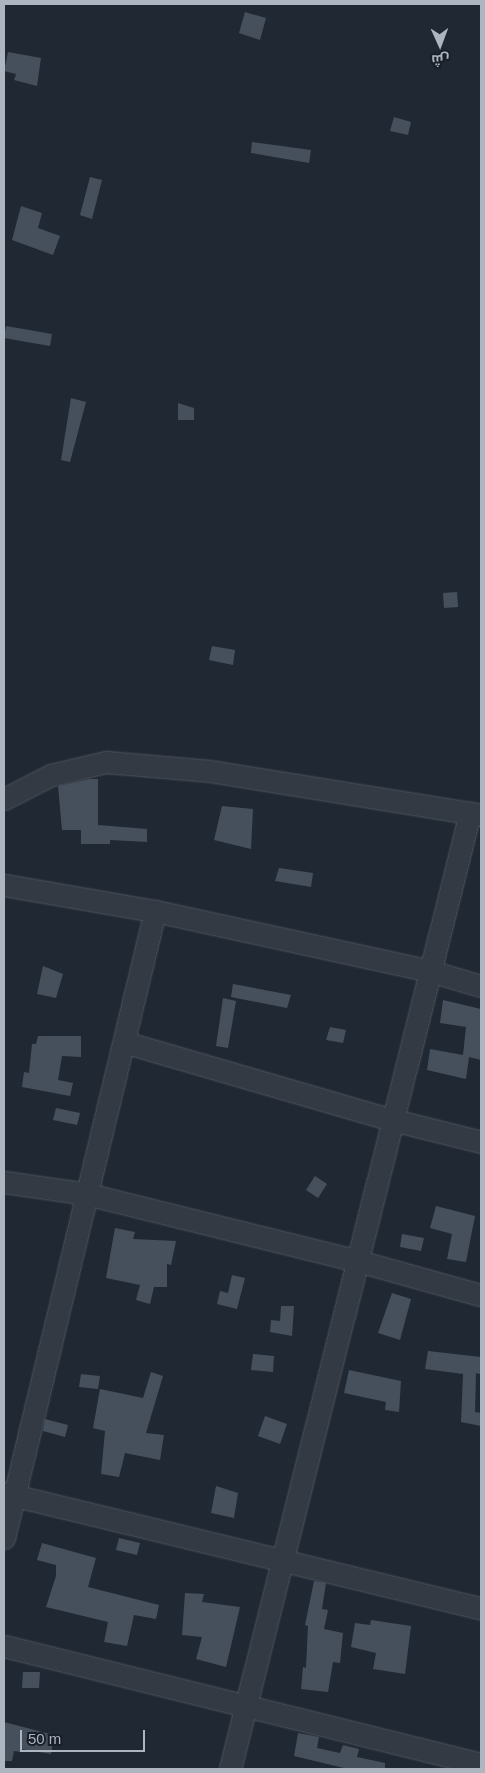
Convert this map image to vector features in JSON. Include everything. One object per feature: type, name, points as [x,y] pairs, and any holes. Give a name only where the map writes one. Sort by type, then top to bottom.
[{"type":"street","points":[[5,803],[51,775],[106,762],[210,771],[476,814],[430,971],[230,1769]]},
{"type":"street","points":[[4,885],[155,912],[430,971],[481,986]]},
{"type":"street","points":[[4,1538],[9,1494],[87,1194],[155,912]]},
{"type":"street","points":[[124,1042],[393,1120],[481,1142]]},
{"type":"street","points":[[4,1182],[87,1194],[358,1260],[481,1295]]},
{"type":"street","points":[[9,1494],[481,1608]]},
{"type":"street","points":[[4,1646],[481,1764]]},
{"type":"building","points":[[245,12],[266,18],[260,40],[239,33]]},
{"type":"building","points":[[8,52],[41,58],[37,86],[14,80],[16,74],[4,71]]},
{"type":"building","points":[[394,117],[411,122],[408,135],[390,131]]},
{"type":"building","points":[[252,142],[311,150],[309,163],[251,153]]},
{"type":"building","points":[[90,177],[102,180],[92,219],[80,215]]},
{"type":"building","points":[[21,206],[42,213],[38,228],[60,236],[53,255],[12,240]]},
{"type":"building","points":[[6,326],[52,334],[50,346],[4,338]]},
{"type":"building","points":[[71,398],[86,402],[70,462],[61,460]]},
{"type":"building","points":[[178,403],[194,408],[194,420],[178,420]]},
{"type":"building","points":[[457,592],[458,607],[444,608],[443,593]]},
{"type":"building","points":[[212,646],[235,650],[233,665],[209,660]]},
{"type":"building","points":[[89,779],[98,779],[98,825],[147,829],[147,842],[110,840],[110,844],[81,844],[81,830],[62,830],[58,786]]},
{"type":"building","points":[[222,806],[253,809],[251,849],[214,840]]},
{"type":"building","points":[[279,868],[313,873],[311,887],[275,881]]},
{"type":"building","points":[[43,966],[63,974],[56,998],[37,994]]},
{"type":"building","points":[[233,984],[291,995],[287,1008],[231,997]]},
{"type":"building","points":[[223,998],[236,1001],[228,1048],[216,1046]]},
{"type":"building","points":[[443,1000],[481,1009],[481,1060],[469,1057],[466,1079],[427,1070],[430,1049],[463,1055],[466,1027],[440,1023]]},
{"type":"building","points":[[330,1027],[346,1030],[343,1043],[326,1040]]},
{"type":"building","points":[[38,1036],[81,1036],[81,1057],[62,1056],[58,1080],[73,1083],[70,1096],[22,1087],[24,1072],[29,1073],[32,1044],[36,1044]]},
{"type":"building","points":[[56,1108],[80,1113],[77,1125],[53,1120]]},
{"type":"building","points":[[315,1176],[327,1184],[318,1198],[306,1190]]},
{"type":"building","points":[[436,1206],[475,1216],[466,1262],[447,1259],[452,1234],[430,1228]]},
{"type":"building","points":[[115,1228],[135,1232],[133,1239],[176,1241],[171,1265],[167,1264],[167,1287],[154,1287],[150,1304],[136,1300],[140,1285],[106,1278]]},
{"type":"building","points":[[402,1234],[424,1238],[421,1251],[400,1247]]},
{"type":"building","points":[[232,1275],[245,1278],[237,1309],[217,1304],[220,1291],[228,1293]]},
{"type":"building","points":[[392,1293],[411,1299],[400,1340],[378,1333]]},
{"type":"building","points":[[281,1306],[294,1306],[292,1336],[270,1332],[271,1320],[280,1321]]},
{"type":"building","points":[[428,1351],[481,1357],[480,1374],[476,1373],[475,1412],[481,1413],[481,1426],[461,1422],[463,1374],[425,1369]]},
{"type":"building","points":[[253,1354],[274,1356],[273,1372],[251,1370]]},
{"type":"building","points":[[349,1370],[401,1381],[399,1412],[385,1410],[386,1402],[344,1393]]},
{"type":"building","points":[[151,1372],[163,1376],[146,1433],[164,1435],[160,1460],[125,1453],[119,1477],[101,1474],[105,1431],[93,1428],[100,1389],[143,1398]]},
{"type":"building","points":[[81,1374],[100,1376],[98,1389],[79,1387]]},
{"type":"building","points":[[265,1416],[287,1424],[280,1444],[258,1436]]},
{"type":"building","points":[[45,1419],[68,1425],[65,1437],[43,1431]]},
{"type":"building","points":[[216,1486],[238,1493],[234,1518],[211,1513]]},
{"type":"building","points":[[119,1538],[140,1543],[137,1555],[116,1550]]},
{"type":"building","points":[[42,1543],[96,1558],[88,1587],[159,1605],[156,1619],[134,1615],[127,1646],[104,1642],[108,1622],[46,1607],[56,1576],[56,1565],[37,1560]]},
{"type":"building","points":[[314,1581],[326,1583],[322,1609],[328,1610],[324,1629],[343,1633],[340,1663],[333,1662],[328,1692],[301,1689],[303,1667],[306,1668],[308,1626],[305,1625]]},
{"type":"building","points":[[185,1593],[204,1594],[202,1602],[240,1607],[226,1667],[196,1659],[202,1637],[182,1635]]},
{"type":"building","points":[[371,1620],[411,1626],[405,1674],[373,1669],[376,1653],[351,1647],[355,1623],[370,1625]]},
{"type":"building","points":[[23,1672],[40,1672],[39,1688],[22,1688]]},
{"type":"building","points":[[4,1722],[54,1735],[51,1754],[21,1749],[21,1752],[14,1751],[12,1761],[4,1761]]},
{"type":"building","points":[[298,1733],[319,1737],[317,1748],[340,1753],[343,1745],[359,1749],[357,1757],[385,1763],[385,1769],[348,1769],[294,1756]]}]
